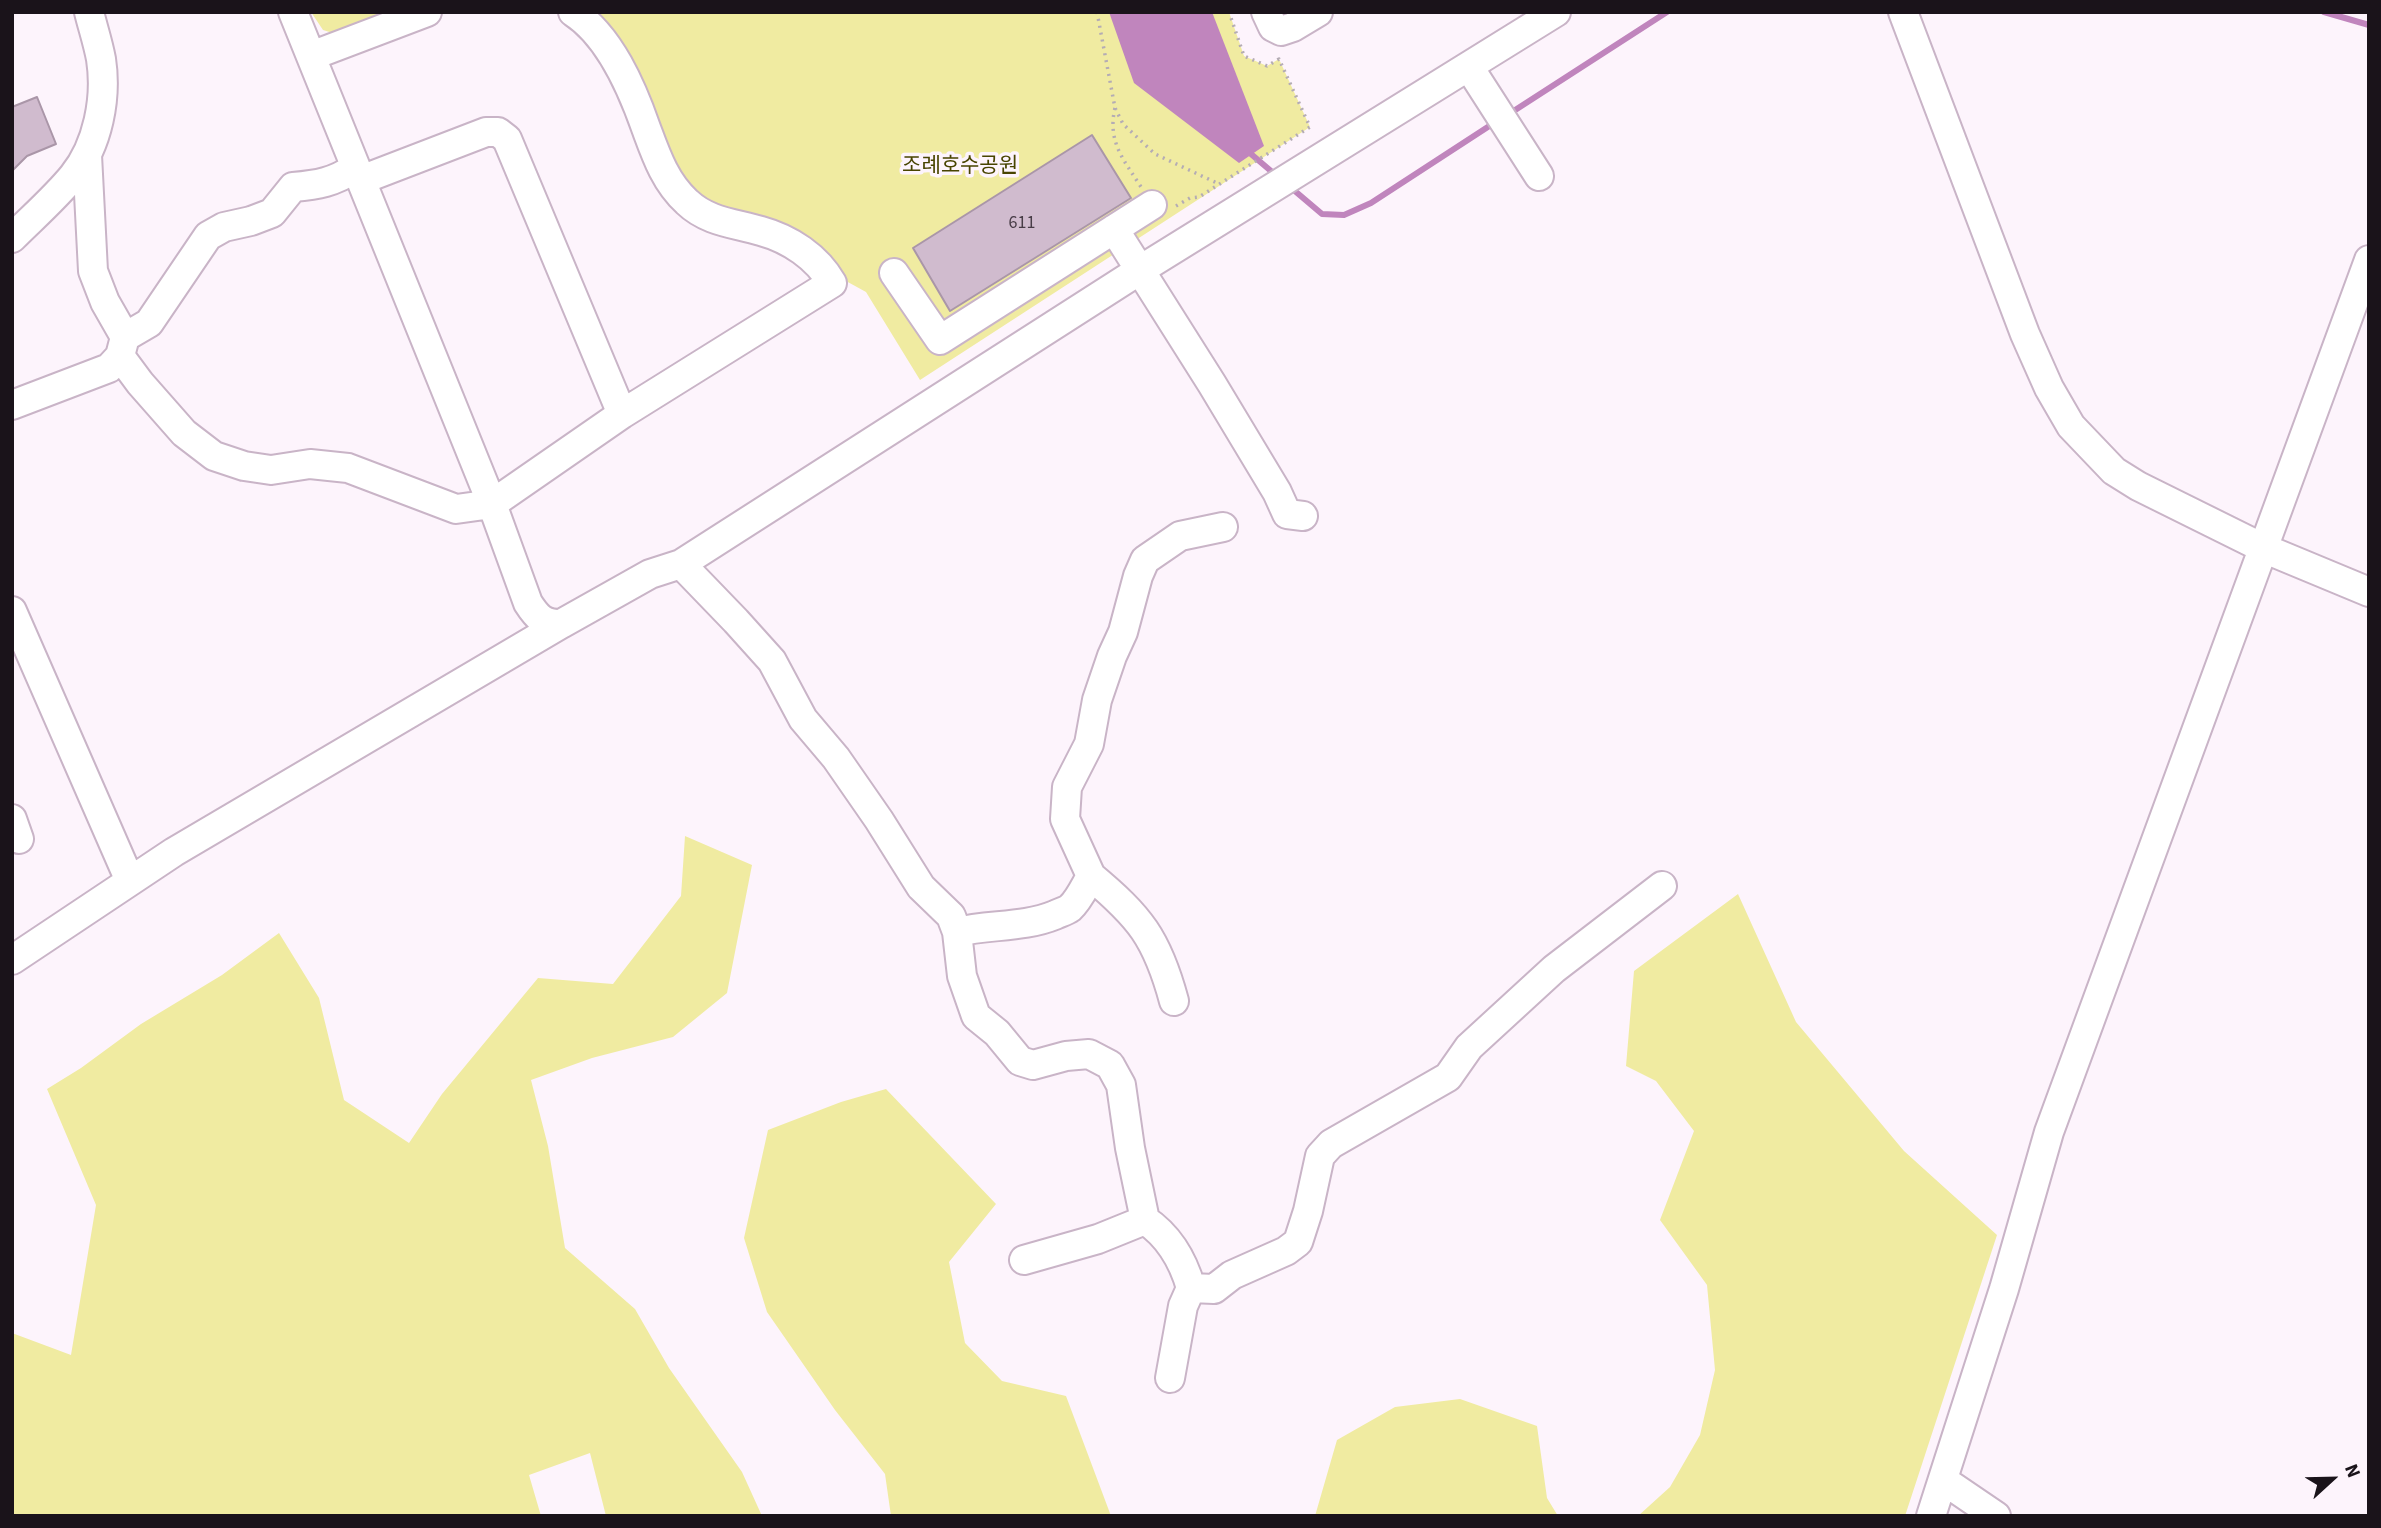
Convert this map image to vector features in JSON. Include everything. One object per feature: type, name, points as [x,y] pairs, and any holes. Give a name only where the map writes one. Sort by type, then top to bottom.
[{"type":"street","points":[[12,238],[73,176],[87,155],[97,126],[103,89],[101,59],[89,12]]},
{"type":"street","points":[[293,12],[492,504],[528,603],[537,617],[548,624],[561,624]]},
{"type":"street","points":[[311,56],[427,12]]},
{"type":"street","points":[[87,155],[93,271],[122,347],[140,383],[184,433],[214,456],[244,466],[271,470],[310,464],[348,468],[456,509],[492,504],[622,414],[832,283],[815,259],[795,246],[762,231],[707,217],[687,202],[670,183],[655,155],[646,125],[622,70],[603,37],[573,12]]},
{"type":"street","points":[[1266,12],[1273,27],[1281,31],[1318,12]]},
{"type":"street","points":[[1903,12],[2025,334],[2049,388],[2071,426],[2114,471],[2138,486],[2263,548],[2369,592]]},
{"type":"street","points":[[12,960],[174,852],[561,624],[650,574],[681,564],[1140,270],[1550,14]]},
{"type":"street","points":[[1469,67],[1539,176]]},
{"type":"street","points":[[12,405],[109,368],[122,347],[149,323],[208,236],[224,227],[272,213],[293,187],[321,185],[486,132],[498,132],[507,139],[622,414]]},
{"type":"street","points":[[894,273],[940,340],[1152,205]]},
{"type":"street","points":[[1114,229],[1212,384],[1277,492],[1287,514],[1303,516]]},
{"type":"street","points":[[1931,1516],[2004,1289],[2049,1132],[2369,260]]},
{"type":"street","points":[[1174,1001],[1166,970],[1155,944],[1127,906],[1091,876],[1065,819],[1067,787],[1089,744],[1097,701],[1123,632],[1145,560],[1180,536],[1223,527]]},
{"type":"street","points":[[681,564],[772,661],[803,719],[836,758],[921,887],[951,916],[957,932],[962,976],[976,1016],[997,1033],[1020,1061],[1034,1065],[1066,1056],[1089,1054],[1110,1065],[1121,1085],[1130,1148],[1145,1220],[1160,1230],[1176,1251],[1191,1287],[1183,1306],[1170,1378]]},
{"type":"street","points":[[12,611],[130,881]]},
{"type":"street","points":[[957,932],[972,928],[1009,927],[1044,919],[1069,908],[1091,876]]},
{"type":"street","points":[[1191,1287],[1214,1289],[1232,1275],[1286,1251],[1298,1242],[1320,1156],[1331,1144],[1448,1077],[1469,1047],[1545,977],[1662,886]]},
{"type":"street","points":[[1024,1260],[1098,1239],[1145,1220]]},
{"type":"street","points":[[1942,1480],[1996,1516]]},
{"type":"path","points":[[1097,12],[1115,108],[1123,124],[1155,155],[1219,184]]},
{"type":"path","points":[[1115,108],[1111,123],[1114,140],[1158,216],[1190,198],[1199,197],[1310,127],[1279,60],[1268,66],[1244,56],[1229,12]]},
{"type":"green space","points":[[311,12],[407,12],[336,34],[323,30]]},
{"type":"green space","name":"조례호수공원","points":[[592,12],[1229,12],[1244,56],[1267,66],[1279,59],[1310,127],[920,380],[866,292],[724,214],[671,177]]},
{"type":"green space","points":[[685,836],[752,865],[727,993],[673,1037],[592,1058],[531,1080],[548,1146],[565,1248],[635,1309],[669,1368],[742,1472],[762,1516],[606,1516],[590,1453],[529,1475],[541,1516],[12,1516],[12,1333],[71,1355],[96,1205],[47,1089],[141,1024],[222,975],[279,933],[319,998],[344,1100],[409,1143],[442,1094],[538,978],[613,984],[681,896]]},
{"type":"green space","points":[[1738,894],[1796,1022],[1904,1151],[1997,1235],[1905,1516],[1638,1516],[1670,1487],[1700,1435],[1715,1370],[1707,1285],[1660,1220],[1694,1131],[1656,1081],[1626,1066],[1634,971]]},
{"type":"green space","points":[[886,1089],[996,1204],[949,1262],[965,1343],[1002,1381],[1066,1396],[1111,1516],[891,1516],[885,1474],[835,1410],[767,1312],[744,1238],[768,1130],[841,1102]]},
{"type":"green space","points":[[1460,1399],[1537,1426],[1547,1498],[1558,1516],[1315,1516],[1337,1440],[1395,1407]]},
{"type":"shaded area","points":[[1109,12],[1212,12],[1264,146],[1239,163],[1134,83]]},
{"type":"building","points":[[37,97],[56,144],[27,156],[12,171],[12,107]]},
{"type":"building","points":[[1092,135],[1131,198],[950,311],[913,248]]},
{"type":"waterway","points":[[1509,114],[1667,12]]},
{"type":"waterway","points":[[2324,12],[2369,25]]},
{"type":"waterway","points":[[1289,186],[1322,214],[1344,215],[1371,203],[1497,121]]},
{"type":"waterway","points":[[1251,154],[1278,177]]}]
